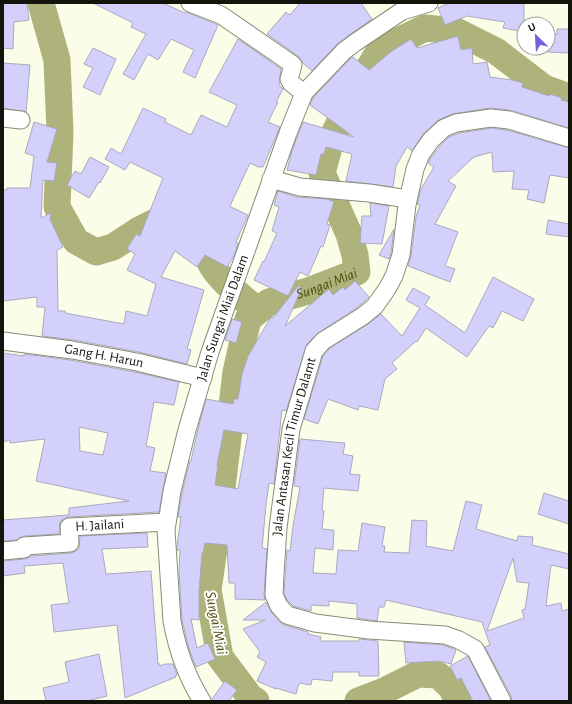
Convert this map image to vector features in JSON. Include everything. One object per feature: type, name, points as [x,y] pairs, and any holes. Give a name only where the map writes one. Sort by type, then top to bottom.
[{"type":"street","points":[[190,3],[217,9],[292,64],[289,79],[291,83],[304,93]]},
{"type":"street","name":"Jalan Sungai Miai Dalam","points":[[202,701],[178,647],[174,633],[166,537],[172,491],[187,430],[210,352],[271,179],[304,93],[344,51],[401,7],[429,3]]},
{"type":"street","points":[[3,118],[21,120]]},
{"type":"street","name":"Jalan Antasan Kecil Timur Dalamt","points":[[502,701],[475,649],[459,640],[445,635],[369,630],[315,623],[287,616],[279,606],[274,596],[278,528],[291,429],[314,351],[323,341],[363,316],[375,306],[387,289],[394,276],[401,255],[408,199],[415,169],[421,154],[431,140],[444,128],[456,123],[490,118],[509,120],[569,138]]},
{"type":"street","points":[[271,179],[300,187],[408,199]]},
{"type":"street","name":"Gang H. Harun","points":[[3,341],[72,350],[137,362],[203,378]]},
{"type":"street","name":"H. Jailani","points":[[3,551],[24,549],[24,546],[70,542],[69,527],[167,522]]},
{"type":"building","points":[[27,3],[29,20],[14,22],[13,49],[3,48],[3,4]]},
{"type":"building","points":[[93,3],[163,3],[218,25],[195,78],[183,72],[194,50],[171,39],[158,60],[148,54],[134,80],[123,74],[146,34],[131,27],[133,23]]},
{"type":"building","points":[[300,3],[361,3],[372,19],[338,43],[312,71],[298,56],[267,34],[286,12],[290,15]]},
{"type":"building","points":[[449,3],[524,3],[524,16],[516,16],[516,30],[503,28],[505,22],[467,16],[445,25],[438,8]]},
{"type":"building","points":[[557,29],[569,29],[569,53],[556,52]]},
{"type":"building","points":[[458,36],[461,50],[472,48],[473,64],[487,62],[490,77],[523,83],[522,87],[549,96],[550,94],[562,98],[561,100],[569,102],[569,128],[510,110],[490,108],[452,114],[437,121],[423,134],[412,151],[407,147],[396,166],[393,187],[346,181],[352,154],[326,147],[324,154],[321,154],[316,175],[287,170],[292,151],[303,122],[354,137],[310,105],[313,98],[351,58],[353,57],[369,70],[392,51],[411,39],[417,48]]},
{"type":"building","points":[[238,39],[281,69],[279,85],[283,89],[268,122],[280,127],[263,167],[258,167],[250,163],[230,206],[248,215],[236,242],[238,243],[234,256],[227,267],[205,255],[197,267],[175,251],[161,277],[204,290],[187,349],[191,350],[187,364],[139,352],[74,340],[42,336],[45,307],[37,307],[37,297],[3,301],[3,190],[7,190],[7,188],[30,188],[34,156],[25,153],[34,122],[57,129],[47,162],[57,163],[54,181],[43,180],[41,218],[51,213],[50,219],[63,247],[57,250],[58,311],[65,311],[65,313],[124,324],[126,311],[147,316],[156,284],[127,270],[135,254],[127,249],[136,234],[140,236],[163,178],[130,162],[125,170],[105,159],[111,148],[121,154],[143,108],[166,119],[165,122],[191,135],[201,115],[227,127],[237,105],[209,92]]},
{"type":"building","points":[[93,48],[116,59],[100,95],[83,87],[93,68],[84,64]]},
{"type":"building","points":[[3,63],[30,65],[26,112],[3,108]]},
{"type":"building","points":[[491,128],[507,130],[569,148],[569,178],[550,175],[544,203],[527,199],[529,190],[512,189],[514,171],[493,172],[492,152],[474,157],[448,181],[456,186],[435,224],[458,232],[445,266],[455,269],[450,282],[408,266],[411,256],[416,217],[420,205],[417,204],[421,189],[434,167],[428,163],[430,159],[449,137],[459,133]]},
{"type":"building","points":[[90,157],[109,167],[89,198],[67,185],[75,171],[81,174]]},
{"type":"building","points":[[278,191],[297,197],[327,199],[334,202],[327,224],[330,225],[323,247],[321,246],[308,276],[300,272],[288,296],[254,280],[277,233],[272,231],[279,207],[274,205]]},
{"type":"building","points":[[370,203],[389,206],[382,244],[360,243],[362,216],[371,216]]},
{"type":"building","points":[[548,220],[569,224],[569,237],[546,234]]},
{"type":"building","points":[[394,229],[391,253],[389,259],[379,255]]},
{"type":"building","points":[[493,277],[534,299],[523,321],[502,311],[493,328],[489,326],[467,357],[426,328],[417,342],[416,341],[392,363],[397,369],[385,379],[378,410],[359,406],[358,410],[328,399],[318,424],[304,419],[323,356],[329,349],[381,314],[402,336],[420,308],[406,300],[413,288],[430,297],[425,305],[465,333]]},
{"type":"building","points":[[355,281],[369,297],[357,308],[318,333],[307,344],[286,411],[282,410],[274,484],[269,483],[262,548],[267,549],[265,600],[235,599],[235,583],[229,583],[227,545],[205,543],[202,553],[199,591],[199,620],[191,619],[197,648],[208,643],[215,659],[196,667],[189,649],[182,620],[179,572],[180,550],[177,550],[181,517],[178,517],[182,493],[206,399],[233,404],[234,399],[238,399],[242,374],[248,356],[271,317],[273,318],[298,286],[302,288],[285,326],[329,289],[333,295],[343,287],[345,290]],"holes":[[[224,430],[248,434],[238,489],[215,485],[217,465]]]},
{"type":"building","points":[[232,319],[242,322],[236,343],[225,340]]},
{"type":"building","points":[[3,353],[70,360],[179,382],[174,405],[154,402],[146,446],[155,448],[150,471],[166,473],[159,512],[68,517],[60,522],[59,534],[23,536],[17,540],[3,541],[3,520],[69,515],[69,508],[129,501],[36,481],[45,439],[10,443],[10,440],[3,442]],"holes":[[[79,427],[108,433],[103,455],[80,451]]]},
{"type":"building","points":[[300,439],[345,443],[343,454],[353,456],[350,474],[360,475],[358,491],[324,488],[322,529],[334,530],[333,550],[315,548],[313,573],[336,574],[338,550],[358,551],[362,523],[385,527],[382,546],[385,546],[384,552],[409,553],[412,520],[427,521],[426,546],[453,551],[466,501],[482,505],[476,529],[517,541],[518,536],[533,537],[532,545],[569,554],[569,569],[551,565],[546,606],[561,603],[562,611],[569,609],[569,701],[512,701],[511,696],[485,647],[490,645],[482,622],[386,600],[384,607],[379,607],[377,621],[357,618],[357,604],[329,601],[329,606],[311,605],[311,611],[293,606],[287,600],[284,593],[287,550],[290,551],[300,487],[294,486]],"holes":[[[513,558],[517,582],[529,583],[525,609],[522,610],[524,618],[487,631]]]},
{"type":"building","points":[[544,493],[569,501],[569,524],[538,514]]},
{"type":"building","points":[[147,533],[148,547],[102,549],[106,574],[151,571],[158,664],[160,664],[160,666],[165,664],[173,664],[177,675],[175,676],[176,677],[125,698],[117,625],[54,632],[51,605],[69,603],[63,563],[24,566],[25,573],[3,576],[3,561],[25,559],[31,556],[71,553],[79,548],[80,536]]},
{"type":"building","points":[[266,602],[271,612],[284,625],[321,637],[320,641],[359,641],[359,639],[378,641],[379,676],[359,676],[359,672],[333,672],[332,681],[312,679],[311,685],[299,683],[296,694],[276,689],[257,681],[266,662],[257,657],[260,652],[243,629],[265,620],[243,620]]},
{"type":"building","points":[[404,642],[443,645],[456,650],[451,664],[439,661],[406,663]]},
{"type":"building","points":[[99,654],[107,696],[87,701],[46,701],[43,688],[69,682],[65,662]]},
{"type":"building","points":[[468,656],[491,701],[473,701],[461,678],[457,680],[450,666]]},
{"type":"building","points":[[225,681],[237,690],[229,701],[212,701],[212,699]]},
{"type":"waterway","points":[[41,3],[57,60],[60,132],[57,207],[76,241],[96,252],[113,247],[139,230],[153,223],[180,235],[206,252],[209,261],[220,277],[258,311]]},
{"type":"waterway","name":"Sungai Miai","points":[[256,701],[250,697],[220,657],[208,590],[236,372],[248,319],[269,302],[308,291],[357,272],[355,255],[349,234],[322,173],[331,140],[357,87],[380,50],[425,28],[456,31],[496,51],[544,88],[569,97]]},
{"type":"waterway","name":"Sungai Miai","points":[[358,701],[384,691],[418,674],[438,675],[451,687],[458,701]]}]
